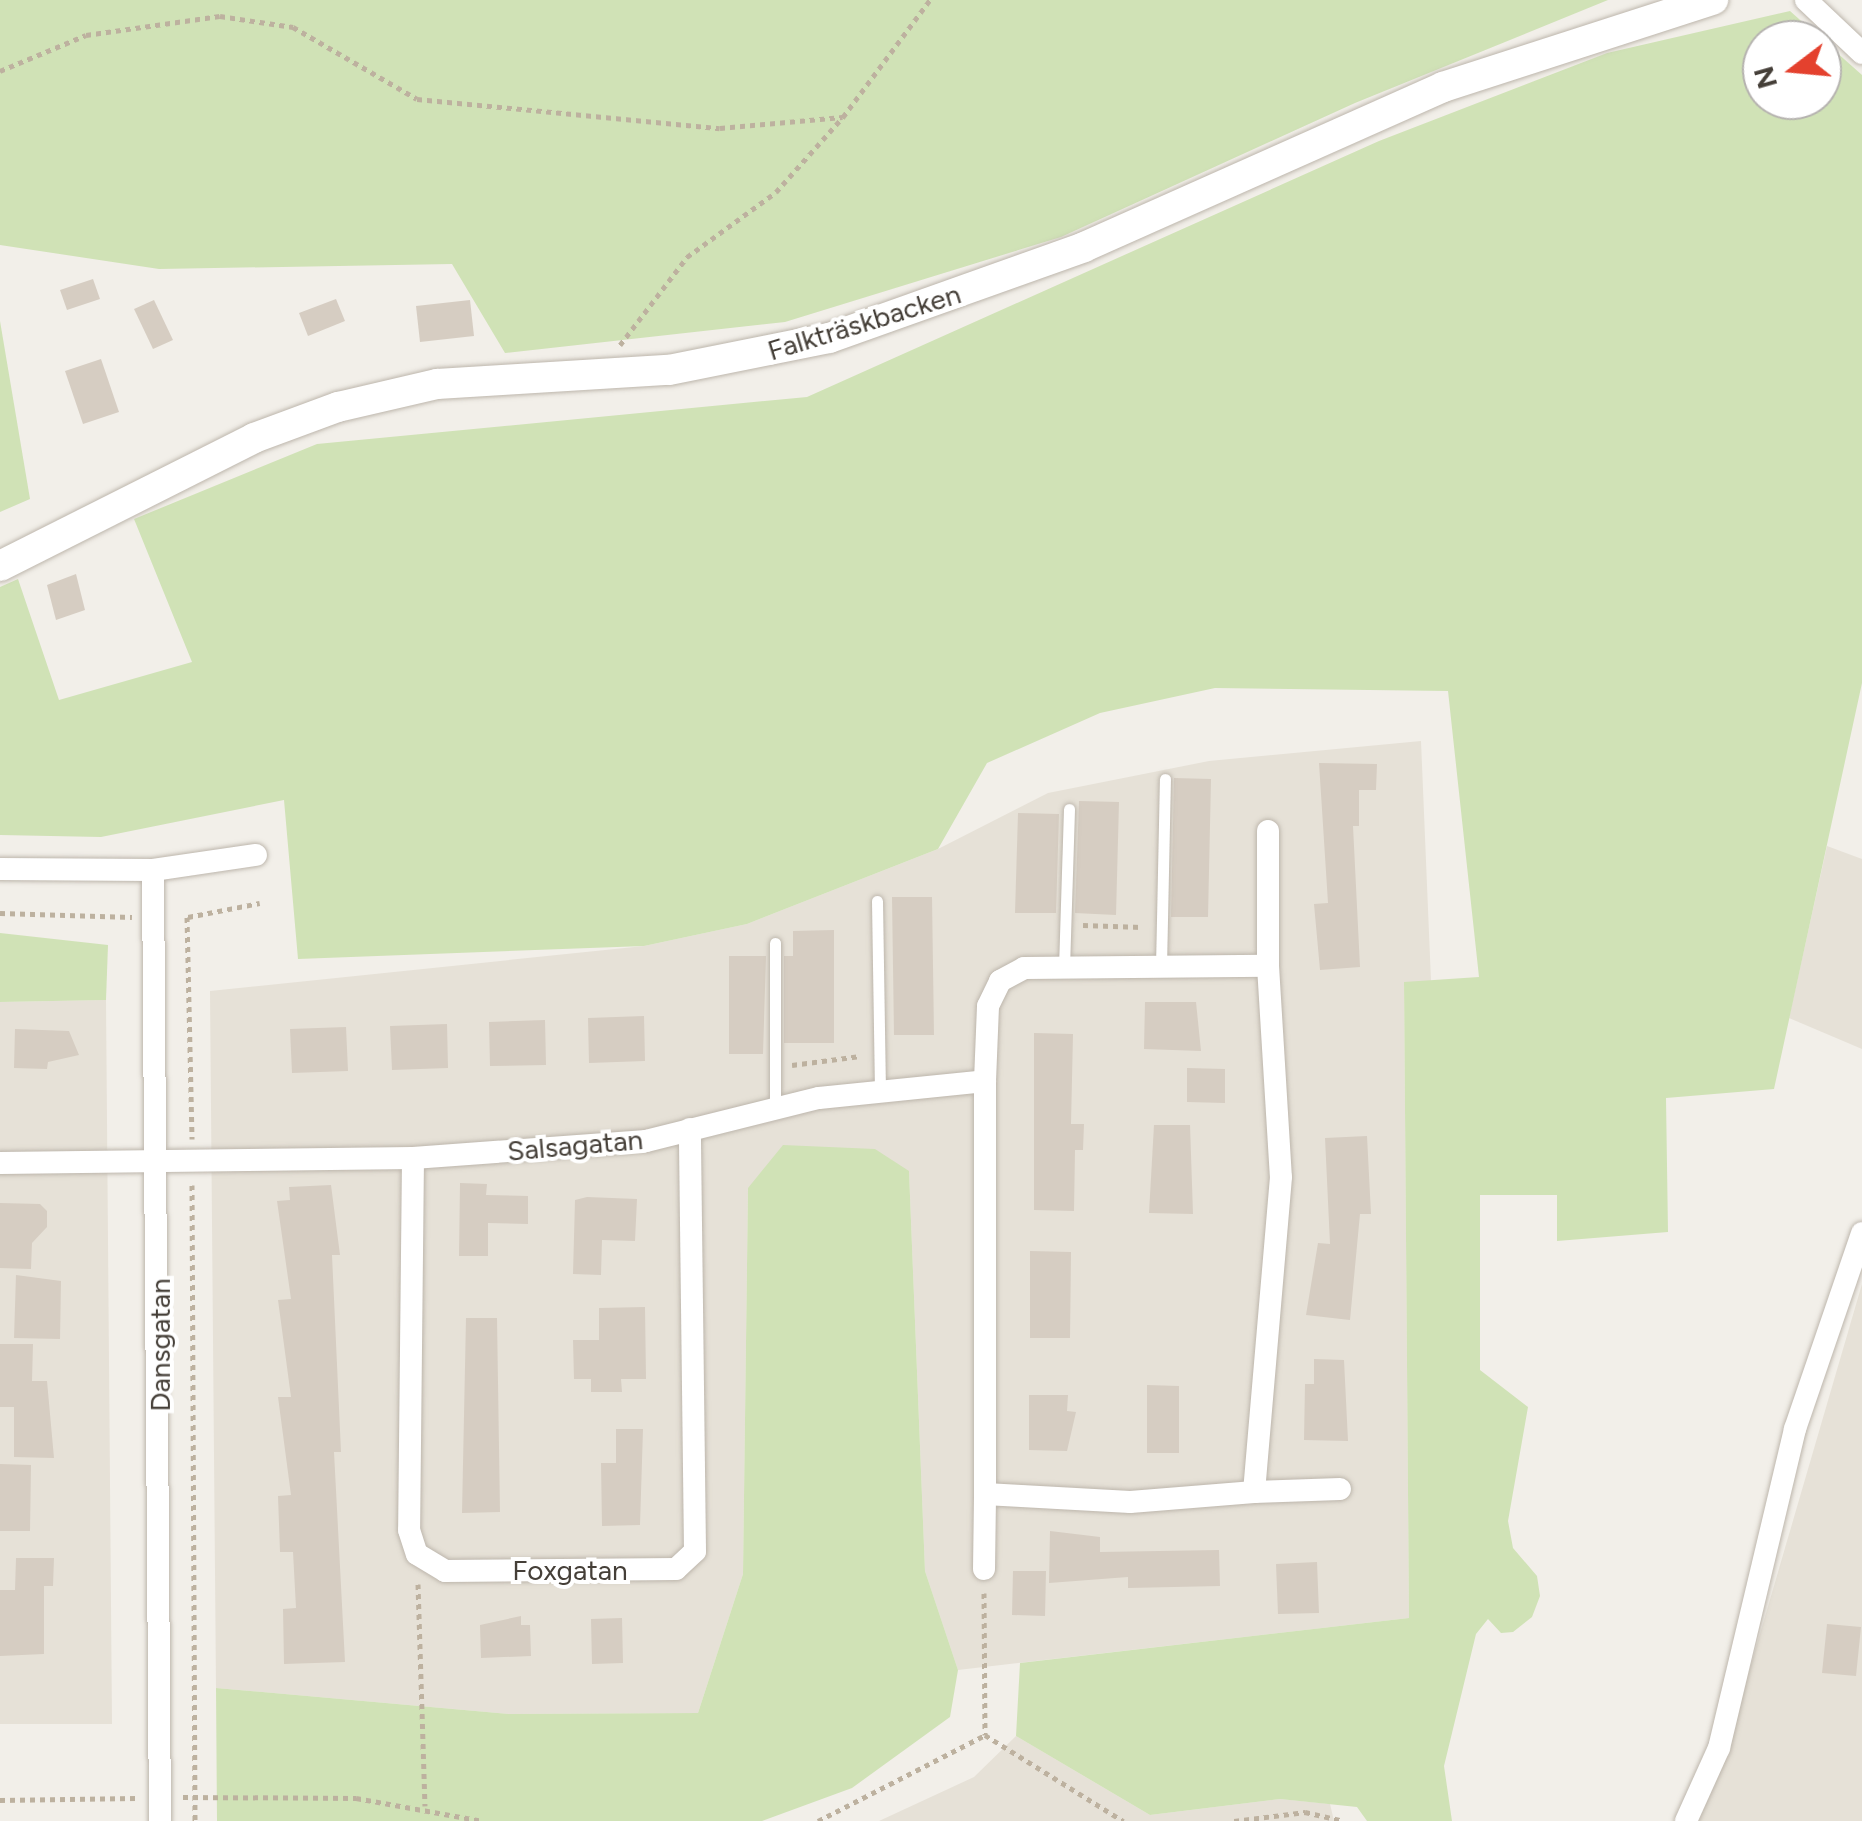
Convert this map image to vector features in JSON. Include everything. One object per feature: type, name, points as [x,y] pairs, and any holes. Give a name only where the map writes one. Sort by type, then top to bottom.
[{"type":"street","name":"Falkträskbacken","points":[[0,566],[254,438],[338,407],[436,384],[602,376],[750,356],[906,313],[1084,248],[1443,87],[1713,0]]},
{"type":"street","points":[[1806,0],[1862,53]]},
{"type":"street","points":[[1254,1492],[1281,1177],[1268,966],[1268,830]]},
{"type":"street","points":[[0,869],[153,870],[256,856]]},
{"type":"street","name":"Dansgatan","points":[[153,870],[160,1156],[160,1809]]},
{"type":"street","points":[[984,1568],[988,1006],[1000,982],[1024,968],[1268,966]]},
{"type":"street","name":"Salsagatan","points":[[0,1163],[160,1156],[414,1158],[646,1141],[774,1109],[985,1082]]},
{"type":"street","name":"Foxgatan","points":[[416,1554],[445,1571],[676,1570],[695,1551],[690,1129]]},
{"type":"street","points":[[414,1158],[409,1530],[416,1554]]},
{"type":"street","points":[[1686,1821],[1718,1748],[1795,1429],[1862,1233]]},
{"type":"street","points":[[985,1494],[1130,1502],[1340,1489]]},
{"type":"lane","points":[[1161,967],[1164,780]]},
{"type":"lane","points":[[1064,968],[1069,810]]},
{"type":"lane","points":[[877,901],[880,1093]]},
{"type":"lane","points":[[774,1109],[775,943]]},
{"type":"path","points":[[602,376],[642,308],[687,257],[776,192],[843,118],[930,0]]},
{"type":"path","points":[[0,72],[86,35],[220,16],[293,27],[417,98],[720,128],[843,118]]},
{"type":"path","points":[[187,917],[195,1821]]},
{"type":"path","points":[[1066,924],[1162,927]]},
{"type":"path","points":[[774,1069],[879,1054]]},
{"type":"path","points":[[416,1554],[424,1806]]},
{"type":"path","points":[[984,1568],[985,1735]]},
{"type":"path","points":[[818,1821],[985,1735]]},
{"type":"path","points":[[985,1735],[1123,1821]]},
{"type":"path","points":[[0,1800],[160,1809],[194,1796],[424,1806],[483,1821]]},
{"type":"path","points":[[1234,1821],[1304,1812],[1344,1821]]},
{"type":"shaded area","points":[[1421,741],[1431,981],[1404,983],[1409,1618],[958,1670],[925,1571],[909,1171],[748,1188],[743,1574],[698,1713],[509,1714],[216,1688],[210,991],[644,946],[747,924],[938,849],[1048,793],[1209,761]]},
{"type":"shaded area","points":[[1827,846],[1862,859],[1862,1049],[1789,1018]]},
{"type":"shaded area","points":[[106,1000],[112,1724],[0,1724],[0,1002]]},
{"type":"shaded area","points":[[1862,1284],[1862,1821],[1695,1821],[1729,1740]]},
{"type":"shaded area","points":[[1016,1736],[1150,1815],[1280,1799],[1330,1804],[1334,1821],[879,1821],[974,1777]]},
{"type":"green space","points":[[0,0],[1608,0],[1355,103],[1061,237],[785,322],[505,353],[452,264],[159,269],[0,245]]},
{"type":"green space","points":[[1790,11],[1800,20],[1751,20]]},
{"type":"green space","points":[[1742,22],[1742,120],[1842,120],[1842,57],[1862,75],[1862,683],[1774,1089],[1666,1098],[1668,1232],[1557,1241],[1557,1195],[1480,1195],[1480,1370],[1528,1407],[1508,1521],[1513,1548],[1537,1576],[1540,1596],[1532,1617],[1513,1632],[1501,1633],[1488,1619],[1476,1634],[1444,1766],[1452,1821],[1367,1821],[1357,1807],[1280,1799],[1150,1815],[1016,1736],[1020,1663],[1409,1618],[1404,982],[1479,977],[1448,691],[1215,688],[1100,713],[987,763],[938,849],[747,924],[644,946],[298,959],[284,800],[101,837],[0,835],[0,587],[18,579],[59,700],[192,662],[134,519],[317,444],[807,397],[1379,141],[1607,53]]},
{"type":"green space","points":[[0,321],[30,499],[0,512]]},
{"type":"green space","points":[[0,933],[108,945],[106,1000],[0,1002]]},
{"type":"green space","points":[[783,1145],[875,1149],[909,1171],[925,1571],[958,1670],[950,1717],[852,1788],[762,1821],[217,1821],[216,1688],[509,1714],[698,1713],[743,1574],[748,1188]]},
{"type":"building","points":[[93,279],[100,299],[67,310],[60,290]]},
{"type":"building","points":[[336,299],[345,321],[308,336],[299,313]]},
{"type":"building","points":[[154,300],[173,340],[153,349],[134,309]]},
{"type":"building","points":[[470,300],[474,336],[420,342],[416,306]]},
{"type":"building","points":[[101,359],[119,412],[83,424],[65,371]]},
{"type":"building","points":[[76,574],[85,610],[56,620],[47,585]]},
{"type":"building","points":[[1319,763],[1377,764],[1376,790],[1359,790],[1359,826],[1353,826],[1360,967],[1320,970],[1314,904],[1328,903]]},
{"type":"building","points":[[1174,778],[1211,779],[1208,917],[1171,917]]},
{"type":"building","points":[[1079,801],[1119,802],[1116,915],[1075,913]]},
{"type":"building","points":[[1018,813],[1059,814],[1056,913],[1015,913]]},
{"type":"building","points":[[892,897],[932,897],[934,1035],[894,1035]]},
{"type":"building","points":[[834,930],[834,1043],[784,1043],[784,956],[793,956],[793,931]]},
{"type":"building","points":[[729,956],[766,956],[763,1054],[729,1054]]},
{"type":"building","points":[[1145,1002],[1196,1002],[1201,1051],[1144,1049]]},
{"type":"building","points":[[644,1016],[645,1061],[589,1063],[588,1018]]},
{"type":"building","points":[[545,1020],[546,1065],[490,1066],[489,1022]]},
{"type":"building","points":[[447,1024],[448,1068],[392,1070],[390,1026]]},
{"type":"building","points":[[346,1027],[348,1071],[292,1073],[290,1029]]},
{"type":"building","points":[[15,1029],[69,1031],[79,1055],[48,1062],[47,1069],[14,1068]]},
{"type":"building","points":[[1034,1033],[1073,1034],[1071,1124],[1084,1124],[1083,1150],[1075,1150],[1074,1211],[1034,1210]]},
{"type":"building","points":[[1187,1068],[1225,1069],[1225,1103],[1187,1102]]},
{"type":"building","points":[[1154,1125],[1190,1125],[1193,1214],[1149,1213]]},
{"type":"building","points":[[1367,1136],[1371,1214],[1360,1214],[1350,1320],[1306,1315],[1318,1243],[1330,1244],[1325,1138]]},
{"type":"building","points":[[460,1183],[487,1184],[486,1195],[528,1196],[528,1224],[488,1223],[488,1256],[459,1256]]},
{"type":"building","points":[[331,1185],[340,1255],[332,1255],[341,1452],[334,1452],[345,1662],[284,1664],[283,1609],[296,1608],[293,1552],[280,1552],[278,1496],[291,1495],[278,1397],[291,1397],[278,1300],[291,1299],[277,1201],[290,1200],[289,1187]]},
{"type":"building","points":[[637,1199],[635,1241],[602,1240],[601,1275],[573,1274],[575,1200]]},
{"type":"building","points":[[0,1203],[40,1204],[47,1211],[47,1227],[32,1243],[31,1269],[0,1268]]},
{"type":"building","points":[[1030,1251],[1071,1252],[1070,1338],[1030,1338]]},
{"type":"building","points":[[16,1275],[61,1281],[60,1339],[14,1338]]},
{"type":"building","points":[[645,1307],[646,1379],[621,1379],[622,1392],[591,1392],[591,1379],[574,1379],[573,1340],[599,1340],[599,1308]]},
{"type":"building","points":[[466,1318],[497,1318],[500,1512],[462,1513]]},
{"type":"building","points":[[0,1344],[33,1344],[32,1381],[47,1381],[54,1458],[14,1457],[14,1407],[0,1407]]},
{"type":"building","points":[[1314,1359],[1344,1360],[1348,1441],[1304,1440],[1305,1384],[1314,1384]]},
{"type":"building","points":[[1147,1385],[1179,1386],[1179,1453],[1147,1453]]},
{"type":"building","points":[[1029,1395],[1068,1395],[1067,1411],[1076,1412],[1067,1451],[1029,1450]]},
{"type":"building","points":[[616,1429],[643,1429],[640,1525],[602,1526],[601,1463],[616,1463]]},
{"type":"building","points":[[0,1464],[31,1465],[30,1531],[0,1531]]},
{"type":"building","points":[[1050,1531],[1100,1537],[1100,1552],[1219,1550],[1220,1586],[1128,1588],[1128,1577],[1049,1583]]},
{"type":"building","points":[[16,1558],[54,1558],[53,1586],[44,1586],[44,1654],[0,1656],[0,1590],[15,1590]]},
{"type":"building","points":[[1317,1562],[1319,1613],[1278,1614],[1276,1564]]},
{"type":"building","points":[[1013,1571],[1046,1571],[1045,1616],[1012,1615]]},
{"type":"building","points":[[521,1616],[521,1625],[530,1625],[531,1656],[481,1658],[480,1625]]},
{"type":"building","points":[[622,1618],[623,1663],[592,1664],[591,1619]]},
{"type":"building","points":[[1827,1624],[1861,1627],[1856,1676],[1822,1673]]}]
